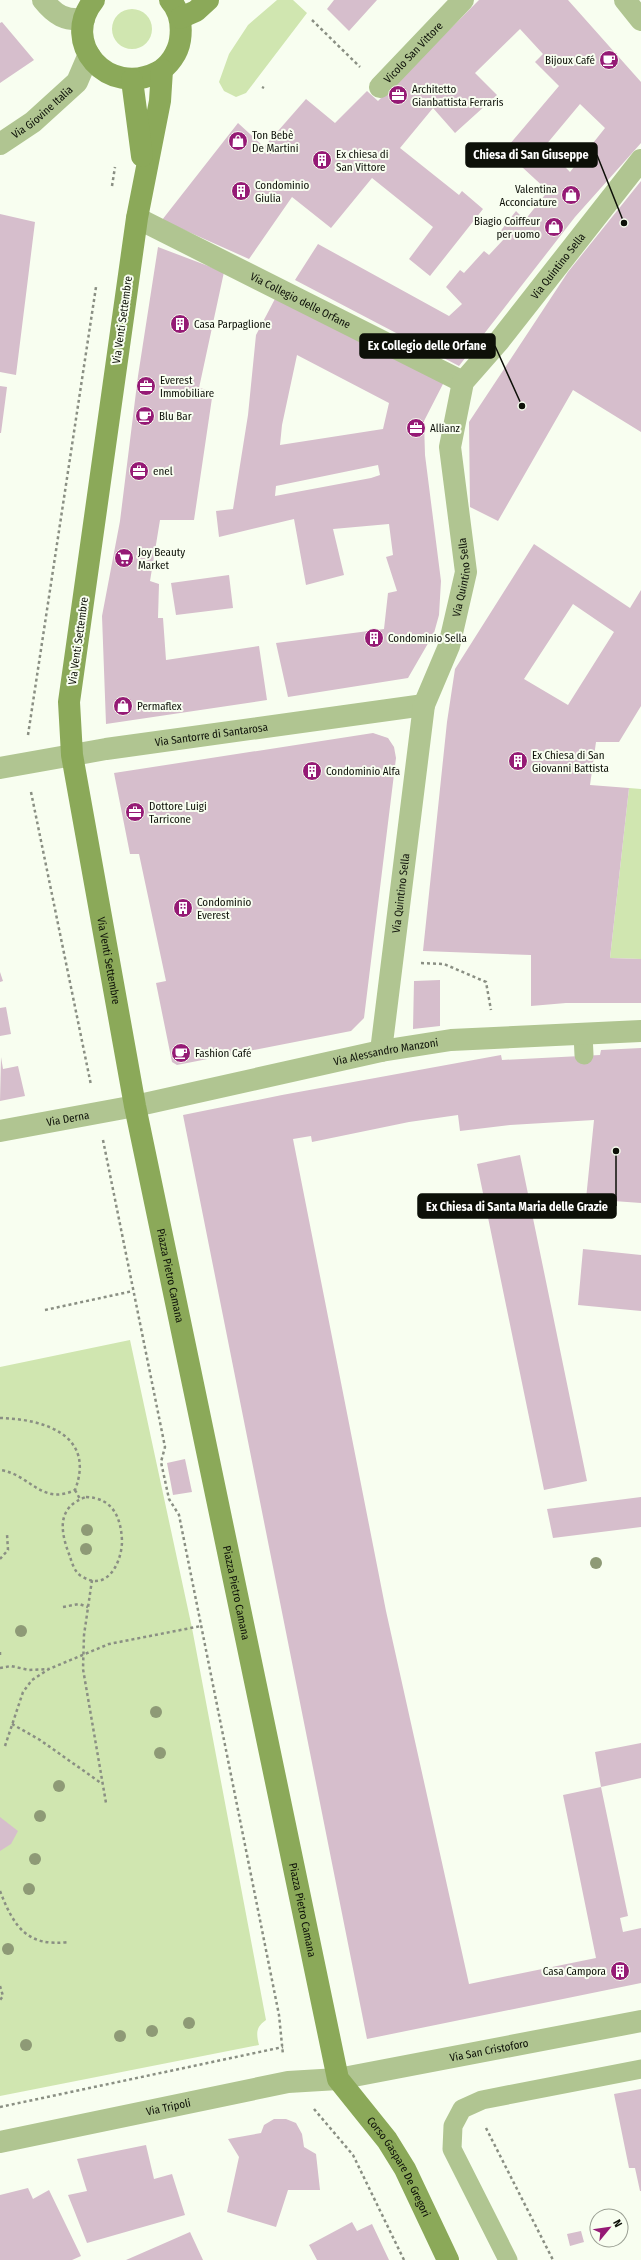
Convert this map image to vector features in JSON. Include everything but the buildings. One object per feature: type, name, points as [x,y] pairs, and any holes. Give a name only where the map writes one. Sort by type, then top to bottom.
[{"type":"main road","points":[[94,0],[84,19],[83,31],[89,54],[96,65],[107,73],[119,78],[132,80],[148,77],[162,70],[174,56],[180,44],[181,31],[175,9],[196,11],[208,0]]},
{"type":"main road","name":"Via Venti Settembre","points":[[136,1106],[72,754],[69,702],[137,218],[144,174],[160,101],[162,70]]},
{"type":"main road","name":"Via Venti Settembre","points":[[132,80],[144,174]]},
{"type":"main road","name":"Piazza Pietro Camana","points":[[136,1106],[338,2080]]},
{"type":"main road","name":"Corso Gaspare De Gregori","points":[[338,2080],[386,2140],[405,2169],[448,2260]]},
{"type":"street","points":[[43,0],[49,8],[69,20],[84,19]]},
{"type":"street","name":"Vicolo San Vittore","points":[[380,87],[463,0]]},
{"type":"street","points":[[625,0],[641,20]]},
{"type":"street","name":"Via Giovine Italia","points":[[0,144],[33,122],[77,82],[89,54]]},
{"type":"street","name":"Via Quintino Sella","points":[[381,1051],[424,705],[449,646],[466,572],[450,447],[463,382],[499,341],[641,160]]},
{"type":"street","name":"Via Collegio delle Orfane","points":[[137,218],[463,382]]},
{"type":"street","name":"Via Santorre di Santarosa","points":[[0,768],[72,754],[424,705]]},
{"type":"street","name":"Via Alessandro Manzoni","points":[[136,1106],[381,1051],[451,1040],[641,1031]]},
{"type":"street","name":"Via Derna","points":[[0,1131],[136,1106]]},
{"type":"street","name":"Via San Cristoforo","points":[[338,2080],[641,2021]]},
{"type":"street","name":"Via Tripoli","points":[[0,2142],[288,2082],[338,2080]]},
{"type":"lane","points":[[583,1034],[584,1056]]},
{"type":"lane","points":[[508,2260],[452,2149],[453,2126],[462,2109],[482,2100],[641,2069]]},
{"type":"path","name":"Vicolo San Vittore","points":[[312,20],[380,87]]},
{"type":"path","points":[[415,963],[444,964],[486,982],[492,1018]]},
{"type":"path","points":[[101,1134],[165,1446],[161,1462],[169,1499],[179,1516],[279,2015],[283,2054]]},
{"type":"path","points":[[44,1310],[133,1290]]},
{"type":"path","points":[[0,1418],[36,1422],[55,1428],[68,1438],[77,1451],[81,1466],[76,1490],[80,1499]]},
{"type":"path","points":[[0,1470],[17,1476],[49,1494],[59,1496],[76,1490]]},
{"type":"path","points":[[86,1497],[98,1498],[107,1503],[116,1515],[121,1532],[122,1550],[119,1562],[112,1573],[102,1580],[92,1580],[82,1577],[74,1568],[62,1529],[65,1513],[75,1501],[80,1499],[86,1497]]},
{"type":"path","points":[[0,1559],[8,1550],[7,1534]]},
{"type":"path","points":[[92,1580],[84,1653],[85,1687],[100,1763],[101,1783],[106,1803]]},
{"type":"path","points":[[63,1607],[79,1604],[88,1606]]},
{"type":"path","points":[[5,1746],[23,1692],[32,1680],[49,1669],[84,1653],[109,1644],[201,1626]]},
{"type":"path","points":[[0,1652],[0,1658]]},
{"type":"path","points":[[0,1668],[11,1666],[29,1670],[49,1669]]},
{"type":"path","points":[[12,1724],[40,1740],[101,1783]]},
{"type":"path","points":[[0,1891],[21,1930],[32,1940],[52,1944],[68,1942]]},
{"type":"path","points":[[0,1986],[3,1996],[0,2000]]},
{"type":"path","points":[[0,2107],[283,2047]]},
{"type":"path","points":[[308,2104],[335,2132],[353,2155],[404,2260]]},
{"type":"path","points":[[489,2123],[486,2128],[553,2260]]},
{"type":"green space","points":[[277,0],[293,0],[307,13],[246,93],[236,97],[224,91],[219,82],[229,54],[248,25]]},
{"type":"green space","points":[[136,9],[143,12],[149,18],[152,29],[151,37],[143,46],[136,49],[128,49],[121,46],[113,37],[112,25],[115,18],[124,10]]},
{"type":"green space","points":[[629,788],[641,789],[641,959],[610,958]]},
{"type":"green space","points":[[130,1340],[192,1628],[266,2020],[260,2025],[258,2031],[257,2037],[259,2045],[0,2096],[0,1367]]},
{"type":"place","name":"Bijoux Café","points":[[609,60]]},
{"type":"place","name":"Architetto Gianbattista Ferraris","points":[[398,95]]},
{"type":"place","name":"Ton Bebè De Martini","points":[[238,141]]},
{"type":"place","name":"Ex chiesa di San Vittore","points":[[322,160]]},
{"type":"place","name":"Condominio Giulia","points":[[241,191]]},
{"type":"place","name":"Valentina Acconciature","points":[[571,195]]},
{"type":"place","name":"Chiesa di San Giuseppe","points":[[624,223]]},
{"type":"place","name":"Biagio Coiffeur per uomo","points":[[554,227]]},
{"type":"place","name":"Casa Parpaglione","points":[[180,324]]},
{"type":"place","name":"Everest Immobiliare","points":[[146,386]]},
{"type":"place","name":"Ex Collegio delle Orfane","points":[[522,406]]},
{"type":"place","name":"Blu Bar","points":[[145,416]]},
{"type":"place","name":"Allianz","points":[[416,428]]},
{"type":"place","name":"enel","points":[[139,471]]},
{"type":"place","name":"Joy Beauty Market","points":[[124,558]]},
{"type":"place","name":"Condominio Sella","points":[[374,638]]},
{"type":"place","name":"Permaflex","points":[[123,706]]},
{"type":"place","name":"Ex Chiesa di San Giovanni Battista","points":[[518,761]]},
{"type":"place","name":"Condominio Alfa","points":[[312,771]]},
{"type":"place","name":"Dottore Luigi Tarricone","points":[[135,812]]},
{"type":"place","name":"Condominio Everest","points":[[183,908]]},
{"type":"place","name":"Fashion Café","points":[[181,1053]]},
{"type":"place","name":"Ex Chiesa di Santa Maria delle Grazie","points":[[616,1151]]},
{"type":"place","name":"Casa Campora","points":[[620,1971]]}]
